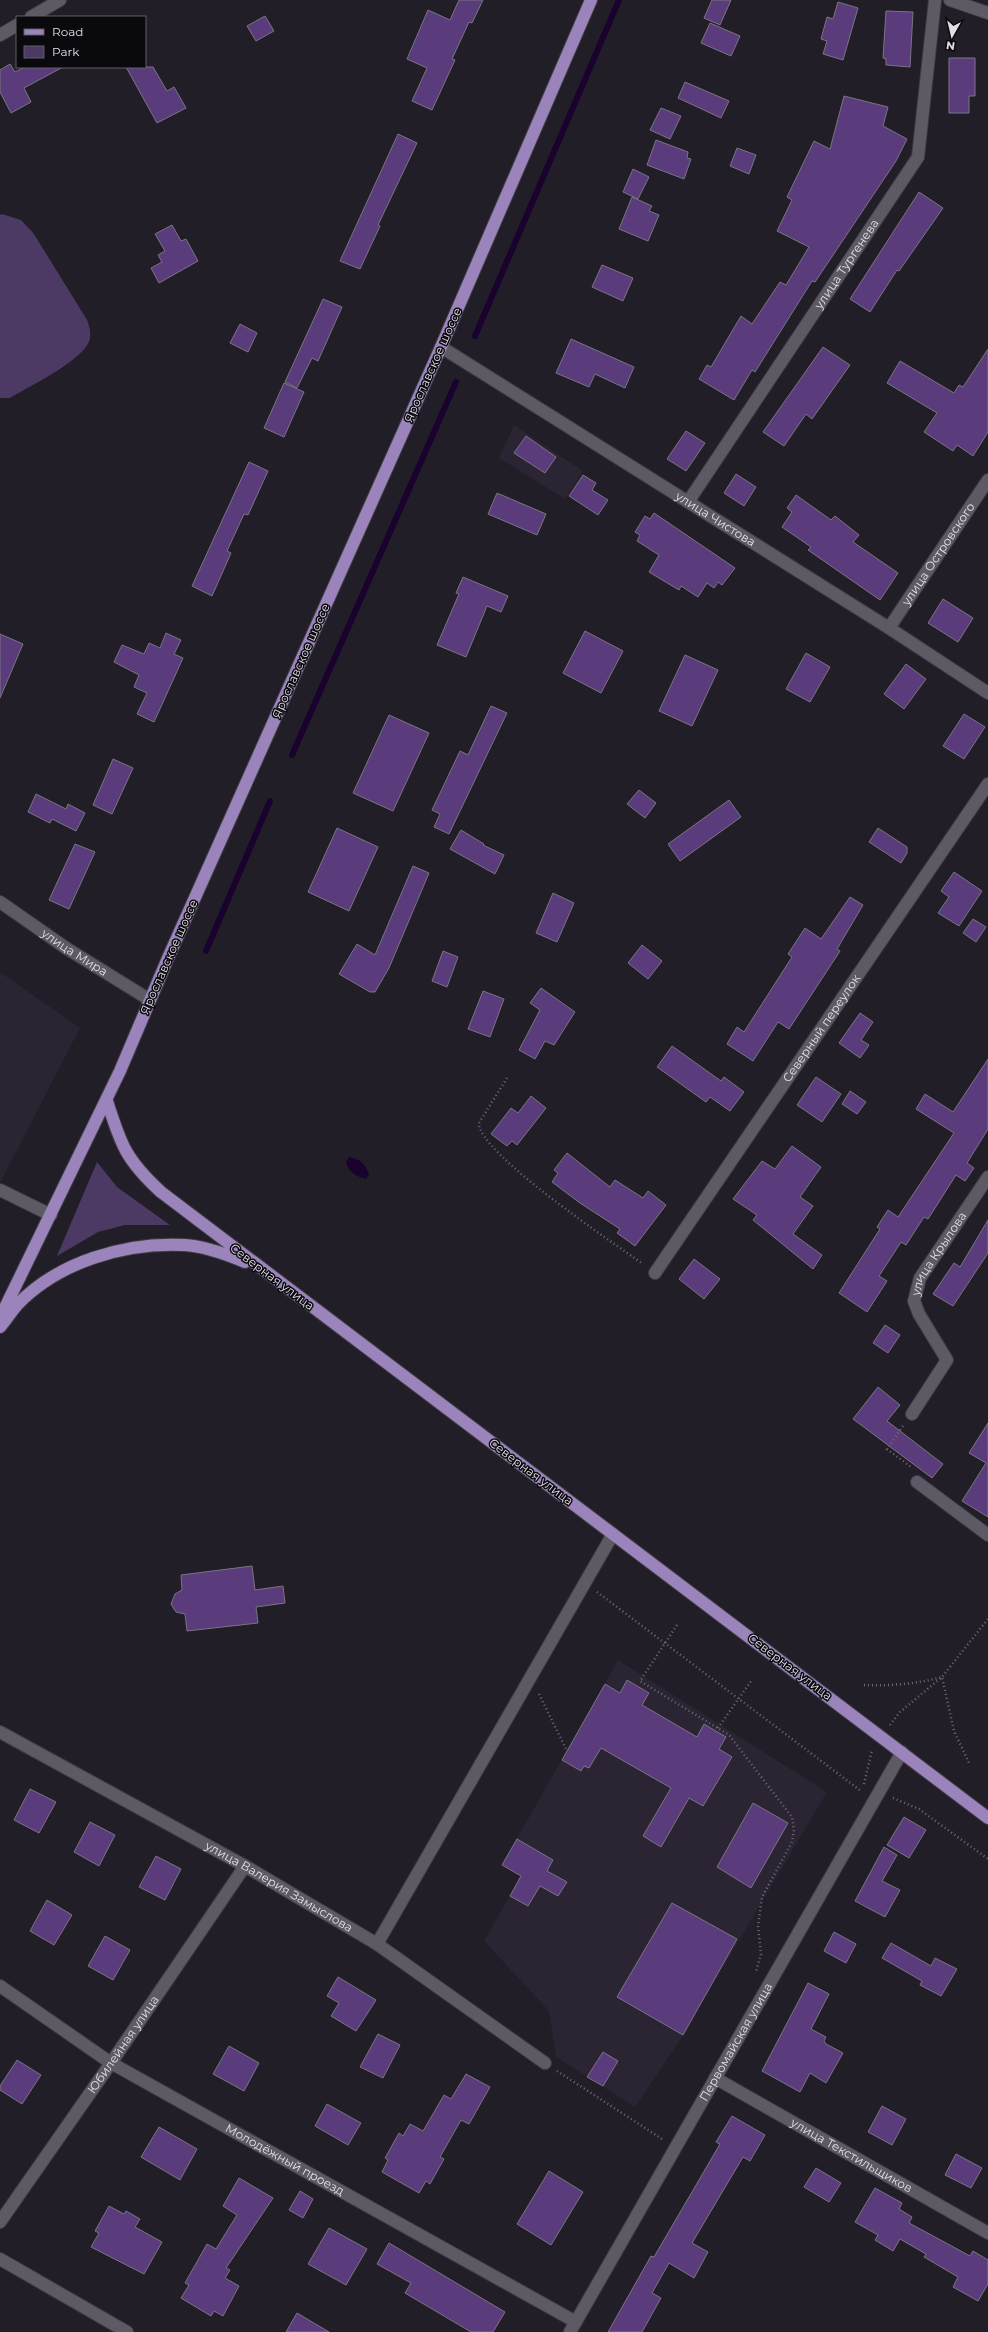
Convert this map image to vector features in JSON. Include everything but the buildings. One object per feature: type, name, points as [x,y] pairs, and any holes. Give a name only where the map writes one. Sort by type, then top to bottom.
[{"type":"main road","name":"Ярославское шоссе","points":[[0,1318],[107,1101],[150,1000],[441,347],[591,0]]},
{"type":"main road","name":"Северная улица","points":[[107,1101],[117,1133],[132,1163],[161,1192],[988,1818]]},
{"type":"main road","points":[[0,1327],[17,1305],[50,1278],[95,1257],[139,1246],[184,1245],[222,1252],[263,1270]]},
{"type":"street","points":[[33,16],[60,0]]},
{"type":"street","name":"улица Тургенева","points":[[688,502],[918,157],[935,0]]},
{"type":"street","points":[[950,0],[988,13]]},
{"type":"street","points":[[0,36],[16,27]]},
{"type":"street","name":"улица Чистова","points":[[441,347],[888,628],[988,693]]},
{"type":"street","name":"улица Островского","points":[[888,628],[988,480]]},
{"type":"street","name":"Северный переулок","points":[[655,1273],[988,784]]},
{"type":"street","name":"улица Мира","points":[[0,902],[66,948],[150,1000]]},
{"type":"street","name":"улица Крылова","points":[[912,1414],[947,1360],[918,1314],[914,1301],[920,1278],[988,1177]]},
{"type":"street","points":[[0,1190],[51,1215]]},
{"type":"street","points":[[917,1482],[988,1535]]},
{"type":"street","points":[[378,1944],[612,1534]]},
{"type":"street","name":"улица Валерия Замыслова","points":[[0,1732],[245,1866],[378,1944],[545,2063]]},
{"type":"street","name":"Первомайская улица","points":[[573,2327],[902,1752]]},
{"type":"street","name":"Юбилейная улица","points":[[0,2222],[112,2064],[245,1866]]},
{"type":"street","name":"Молодёжный проезд","points":[[0,1986],[112,2064],[573,2327]]},
{"type":"street","name":"улица Текстильщиков","points":[[715,2078],[988,2233]]},
{"type":"street","points":[[0,2259],[127,2332]]},
{"type":"path","points":[[507,1078],[480,1123],[479,1129],[482,1135],[503,1158],[554,1201],[655,1273]]},
{"type":"path","points":[[912,1414],[887,1449],[912,1467],[917,1482]]},
{"type":"path","points":[[584,1583],[862,1792]]},
{"type":"path","points":[[900,1712],[942,1677],[988,1619]]},
{"type":"path","points":[[677,1625],[640,1681],[729,1735],[792,1817],[792,1842],[762,1897],[758,1926],[761,1954],[754,1980]]},
{"type":"path","points":[[864,1685],[912,1684],[942,1677]]},
{"type":"path","points":[[942,1677],[954,1731],[970,1765]]},
{"type":"path","points":[[530,1678],[567,1751]]},
{"type":"path","points":[[718,1728],[751,1681]]},
{"type":"path","points":[[896,1798],[919,1809],[988,1859]]},
{"type":"path","points":[[545,2063],[665,2140]]},
{"type":"shaded area","points":[[514,425],[583,471],[565,499],[499,458]]},
{"type":"shaded area","points":[[0,972],[80,1028],[0,1183]]},
{"type":"shaded area","points":[[349,1157],[356,1159],[366,1167],[369,1174],[366,1179],[356,1175],[349,1169],[346,1162]]},
{"type":"shaded area","points":[[618,1660],[827,1792],[683,2035],[635,2107],[556,2057],[549,2011],[484,1941],[521,1876],[502,1865]]},
{"type":"green space","points":[[2,214],[21,220],[34,234],[87,320],[90,333],[90,338],[86,346],[78,355],[56,372],[10,398],[0,398],[0,215]]},
{"type":"green space","points":[[97,1162],[117,1187],[170,1225],[125,1225],[98,1232],[57,1256]]},
{"type":"waterway","points":[[475,336],[619,0]]},
{"type":"waterway","points":[[292,755],[456,382]]},
{"type":"waterway","points":[[206,951],[270,801]]}]
